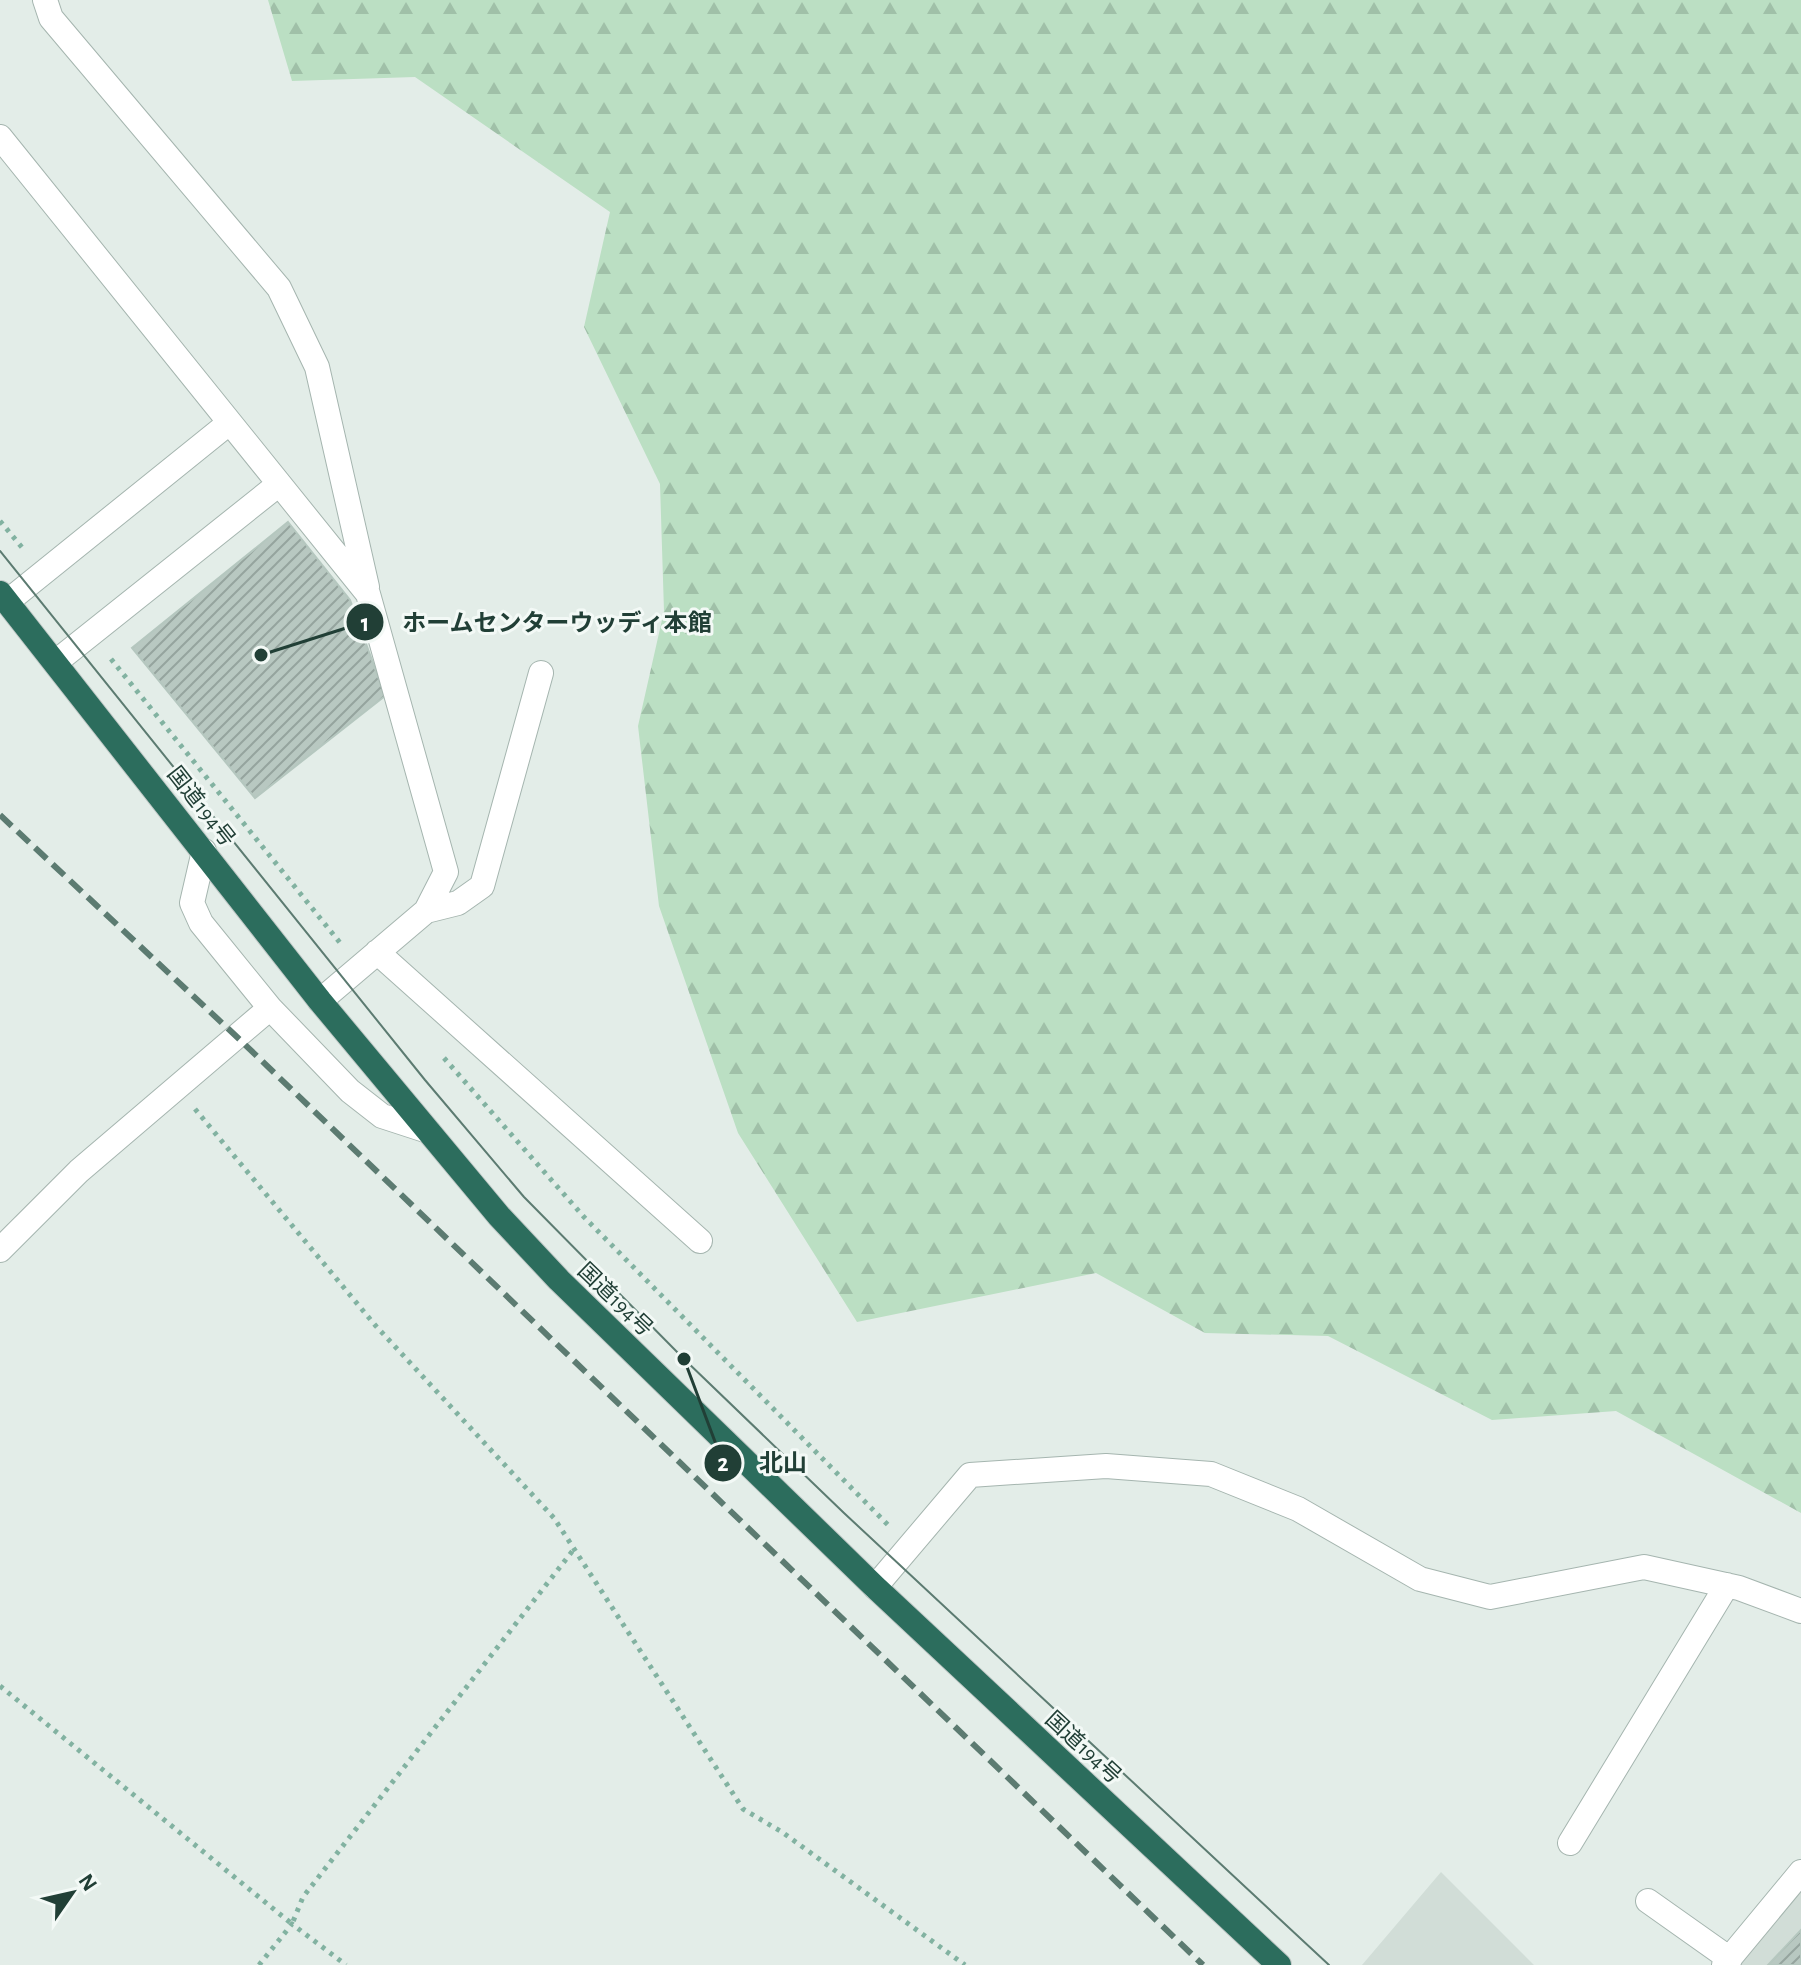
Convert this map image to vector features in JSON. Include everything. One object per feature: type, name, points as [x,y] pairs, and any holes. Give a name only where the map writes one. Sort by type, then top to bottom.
[{"type":"highway","name":"国道194号","points":[[4,597],[320,1001],[499,1216],[559,1280],[875,1587],[1279,1965]]},
{"type":"street","points":[[45,0],[51,18],[279,288],[317,367],[368,594],[446,872],[426,911],[320,1001]]},
{"type":"street","points":[[0,137],[368,594]]},
{"type":"street","points":[[4,597],[42,573],[229,423]]},
{"type":"street","points":[[57,661],[279,484]]},
{"type":"street","points":[[426,911],[458,903],[482,886],[541,673]]},
{"type":"street","points":[[204,851],[192,903],[201,923],[270,1008],[350,1091],[382,1116],[428,1131]]},
{"type":"street","points":[[368,960],[700,1241]]},
{"type":"street","points":[[0,1250],[79,1171],[270,1008]]},
{"type":"street","points":[[875,1587],[970,1475],[1106,1466],[1211,1474],[1298,1509],[1420,1579],[1490,1597],[1644,1567],[1727,1585],[1801,1611]]},
{"type":"street","points":[[1570,1843],[1727,1585]]},
{"type":"street","points":[[1648,1901],[1727,1962],[1801,1872]]},
{"type":"path","points":[[0,521],[42,573]]},
{"type":"path","points":[[91,634],[368,960]]},
{"type":"path","points":[[442,1056],[584,1217],[909,1546]]},
{"type":"path","points":[[176,1087],[375,1325],[554,1518],[743,1809],[782,1832],[965,1965]]},
{"type":"path","points":[[259,1965],[292,1924],[303,1897],[574,1549]]},
{"type":"path","points":[[0,1686],[346,1965]]},
{"type":"shaded area","points":[[1441,1872],[1534,1965],[1362,1965]]},
{"type":"shaded area","points":[[1801,1892],[1801,1965],[1739,1965]]},
{"type":"green space","points":[[268,0],[1801,0],[1801,1513],[1616,1411],[1492,1420],[1328,1336],[1205,1333],[1096,1273],[857,1322],[738,1133],[659,906],[638,726],[664,611],[660,484],[584,327],[610,212],[415,77],[292,81]]},
{"type":"building","points":[[288,522],[350,600],[385,696],[255,798],[132,648]]},
{"type":"building","points":[[1801,1930],[1801,1965],[1768,1965]]},
{"type":"tram line","points":[[0,551],[425,1080],[524,1197],[684,1359],[844,1513],[1329,1965]]},
{"type":"railway","points":[[0,815],[237,1037],[1203,1965]]},
{"type":"place","name":"ホームセンターウッディ本館","points":[[261,655]]},
{"type":"place","name":"北山","points":[[684,1359]]}]
